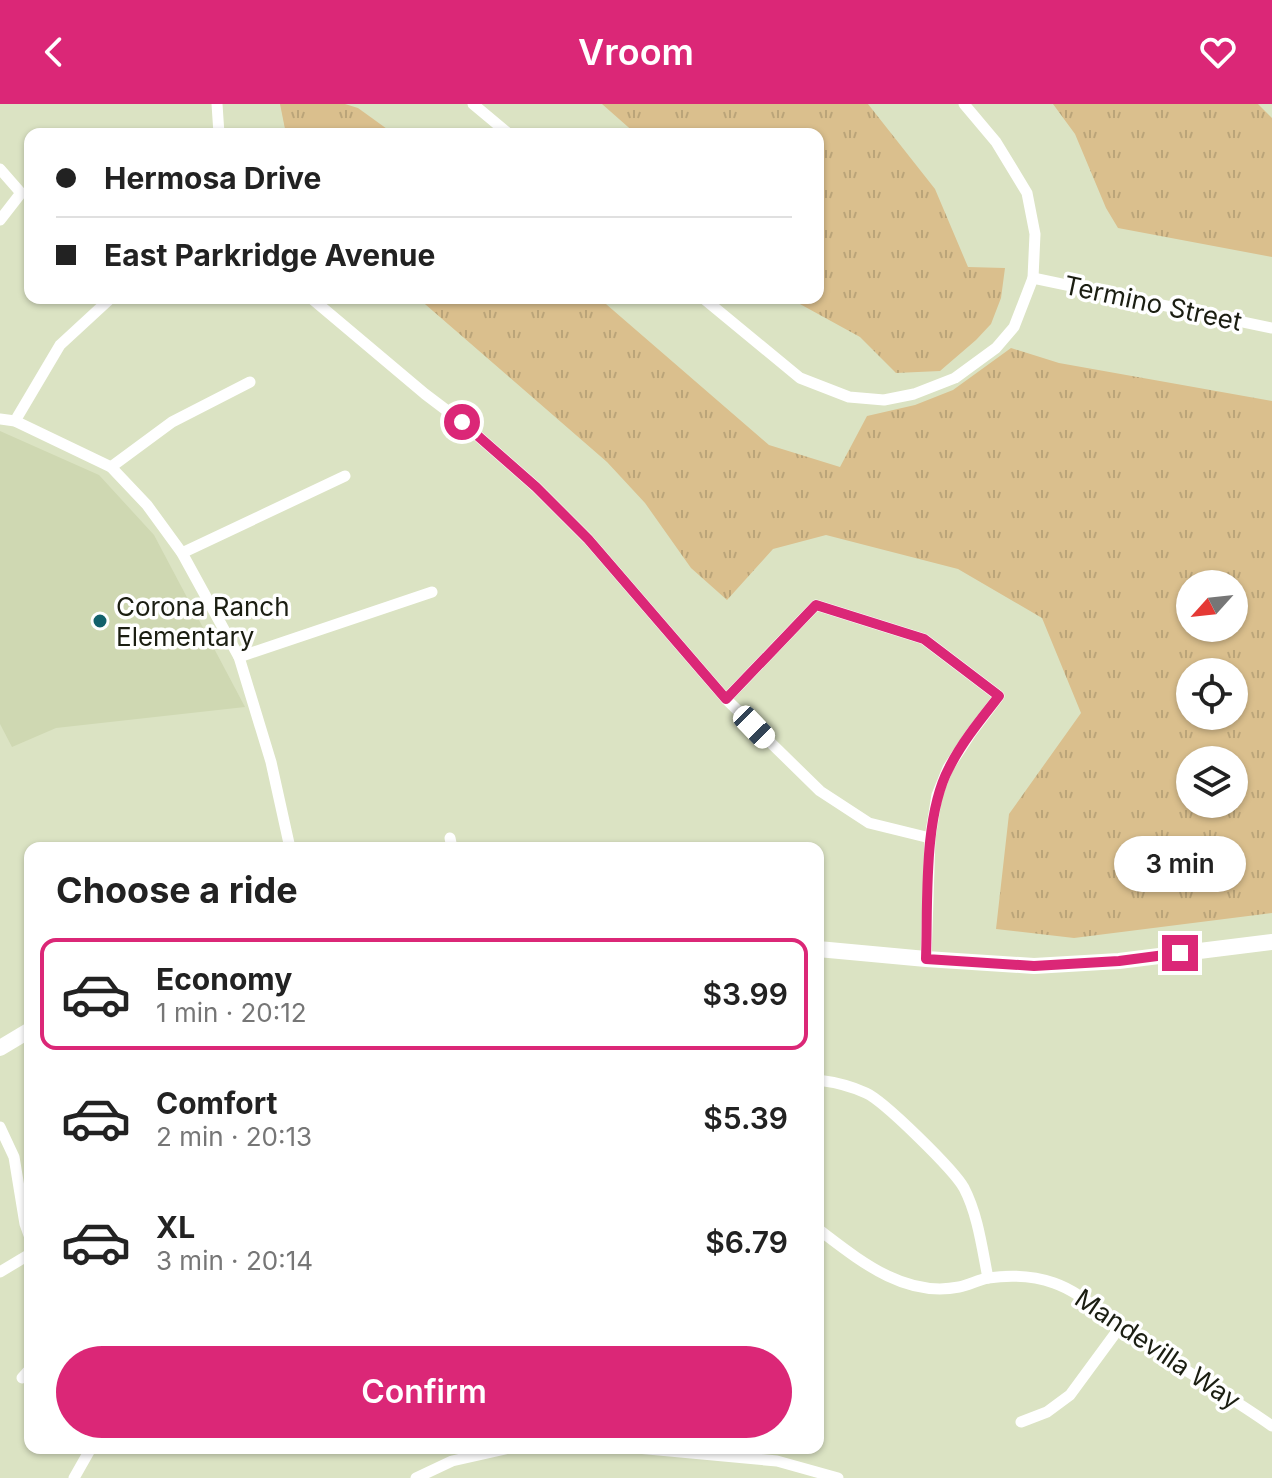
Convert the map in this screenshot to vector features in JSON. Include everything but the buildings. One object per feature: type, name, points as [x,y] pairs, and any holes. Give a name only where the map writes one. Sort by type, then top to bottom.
[{"type":"main road","points":[[824,950],[1034,966],[1119,961],[1272,942]]},
{"type":"main road","points":[[0,1048],[24,1034]]},
{"type":"street","points":[[217,104],[219,128]]},
{"type":"street","points":[[473,104],[502,128]]},
{"type":"street","points":[[710,304],[800,378],[849,397],[884,400],[914,394],[955,378],[996,348],[1014,327],[1033,278],[1035,234],[1027,193],[996,142],[964,104]]},
{"type":"street","points":[[0,169],[21,193],[0,220]]},
{"type":"street","name":"Termino Street","points":[[1033,278],[1272,328]]},
{"type":"street","points":[[15,421],[60,345],[104,304]]},
{"type":"street","points":[[318,304],[536,487],[588,539],[726,699],[820,791],[869,823],[930,838]]},
{"type":"street","points":[[111,467],[172,422],[250,382]]},
{"type":"street","points":[[0,419],[15,421],[111,467],[147,505],[182,553],[239,657],[271,762],[289,842]]},
{"type":"street","points":[[182,553],[345,476]]},
{"type":"street","points":[[239,657],[432,592]]},
{"type":"street","points":[[726,699],[816,605],[924,639],[999,696],[948,768],[937,795],[930,838],[926,959]]},
{"type":"street","points":[[824,1080],[869,1094],[945,1164],[963,1186],[973,1211],[988,1278]]},
{"type":"street","points":[[0,1127],[14,1157],[24,1218]]},
{"type":"street","name":"Mandevilla Way","points":[[824,1234],[863,1264],[900,1282],[936,1289],[958,1287],[988,1278],[1027,1277],[1054,1283],[1080,1294],[1120,1327],[1272,1426]]},
{"type":"street","points":[[0,1272],[24,1258]]},
{"type":"street","points":[[1021,1422],[1047,1412],[1070,1395],[1120,1327]]},
{"type":"street","points":[[74,1478],[88,1454]]},
{"type":"street","points":[[416,1478],[452,1461],[483,1454]]},
{"type":"street","points":[[702,1454],[777,1461],[838,1478]]},
{"type":"shaded area","name":"Corona Ranch Elementary","points":[[0,431],[99,475],[154,535],[245,707],[56,728],[12,747],[0,724]]},
{"type":"green space","points":[[280,104],[345,104],[358,108],[386,128],[285,128]]},
{"type":"green space","points":[[602,104],[868,104],[935,189],[968,267],[1005,268],[1001,298],[991,324],[940,371],[896,373],[860,337],[800,304],[824,304],[824,128],[629,128]]},
{"type":"green space","points":[[1053,104],[1258,104],[1272,118],[1272,257],[1118,228],[1106,208],[1075,134]]},
{"type":"green space","points":[[425,304],[606,304],[769,445],[840,467],[867,416],[915,405],[953,390],[1011,348],[1059,363],[1272,401],[1272,913],[1074,938],[996,929],[1009,814],[1081,713],[1042,618],[958,569],[826,535],[773,549],[727,600],[691,568],[645,503],[607,462]]},
{"type":"place","name":"Corona Ranch Elementary","points":[[100,621]]},
{"type":"route","points":[[462,422],[536,487],[588,539],[726,699],[816,605],[924,639],[999,696],[948,768],[937,795],[930,838],[926,959],[1034,966],[1119,961],[1180,953]]}]
